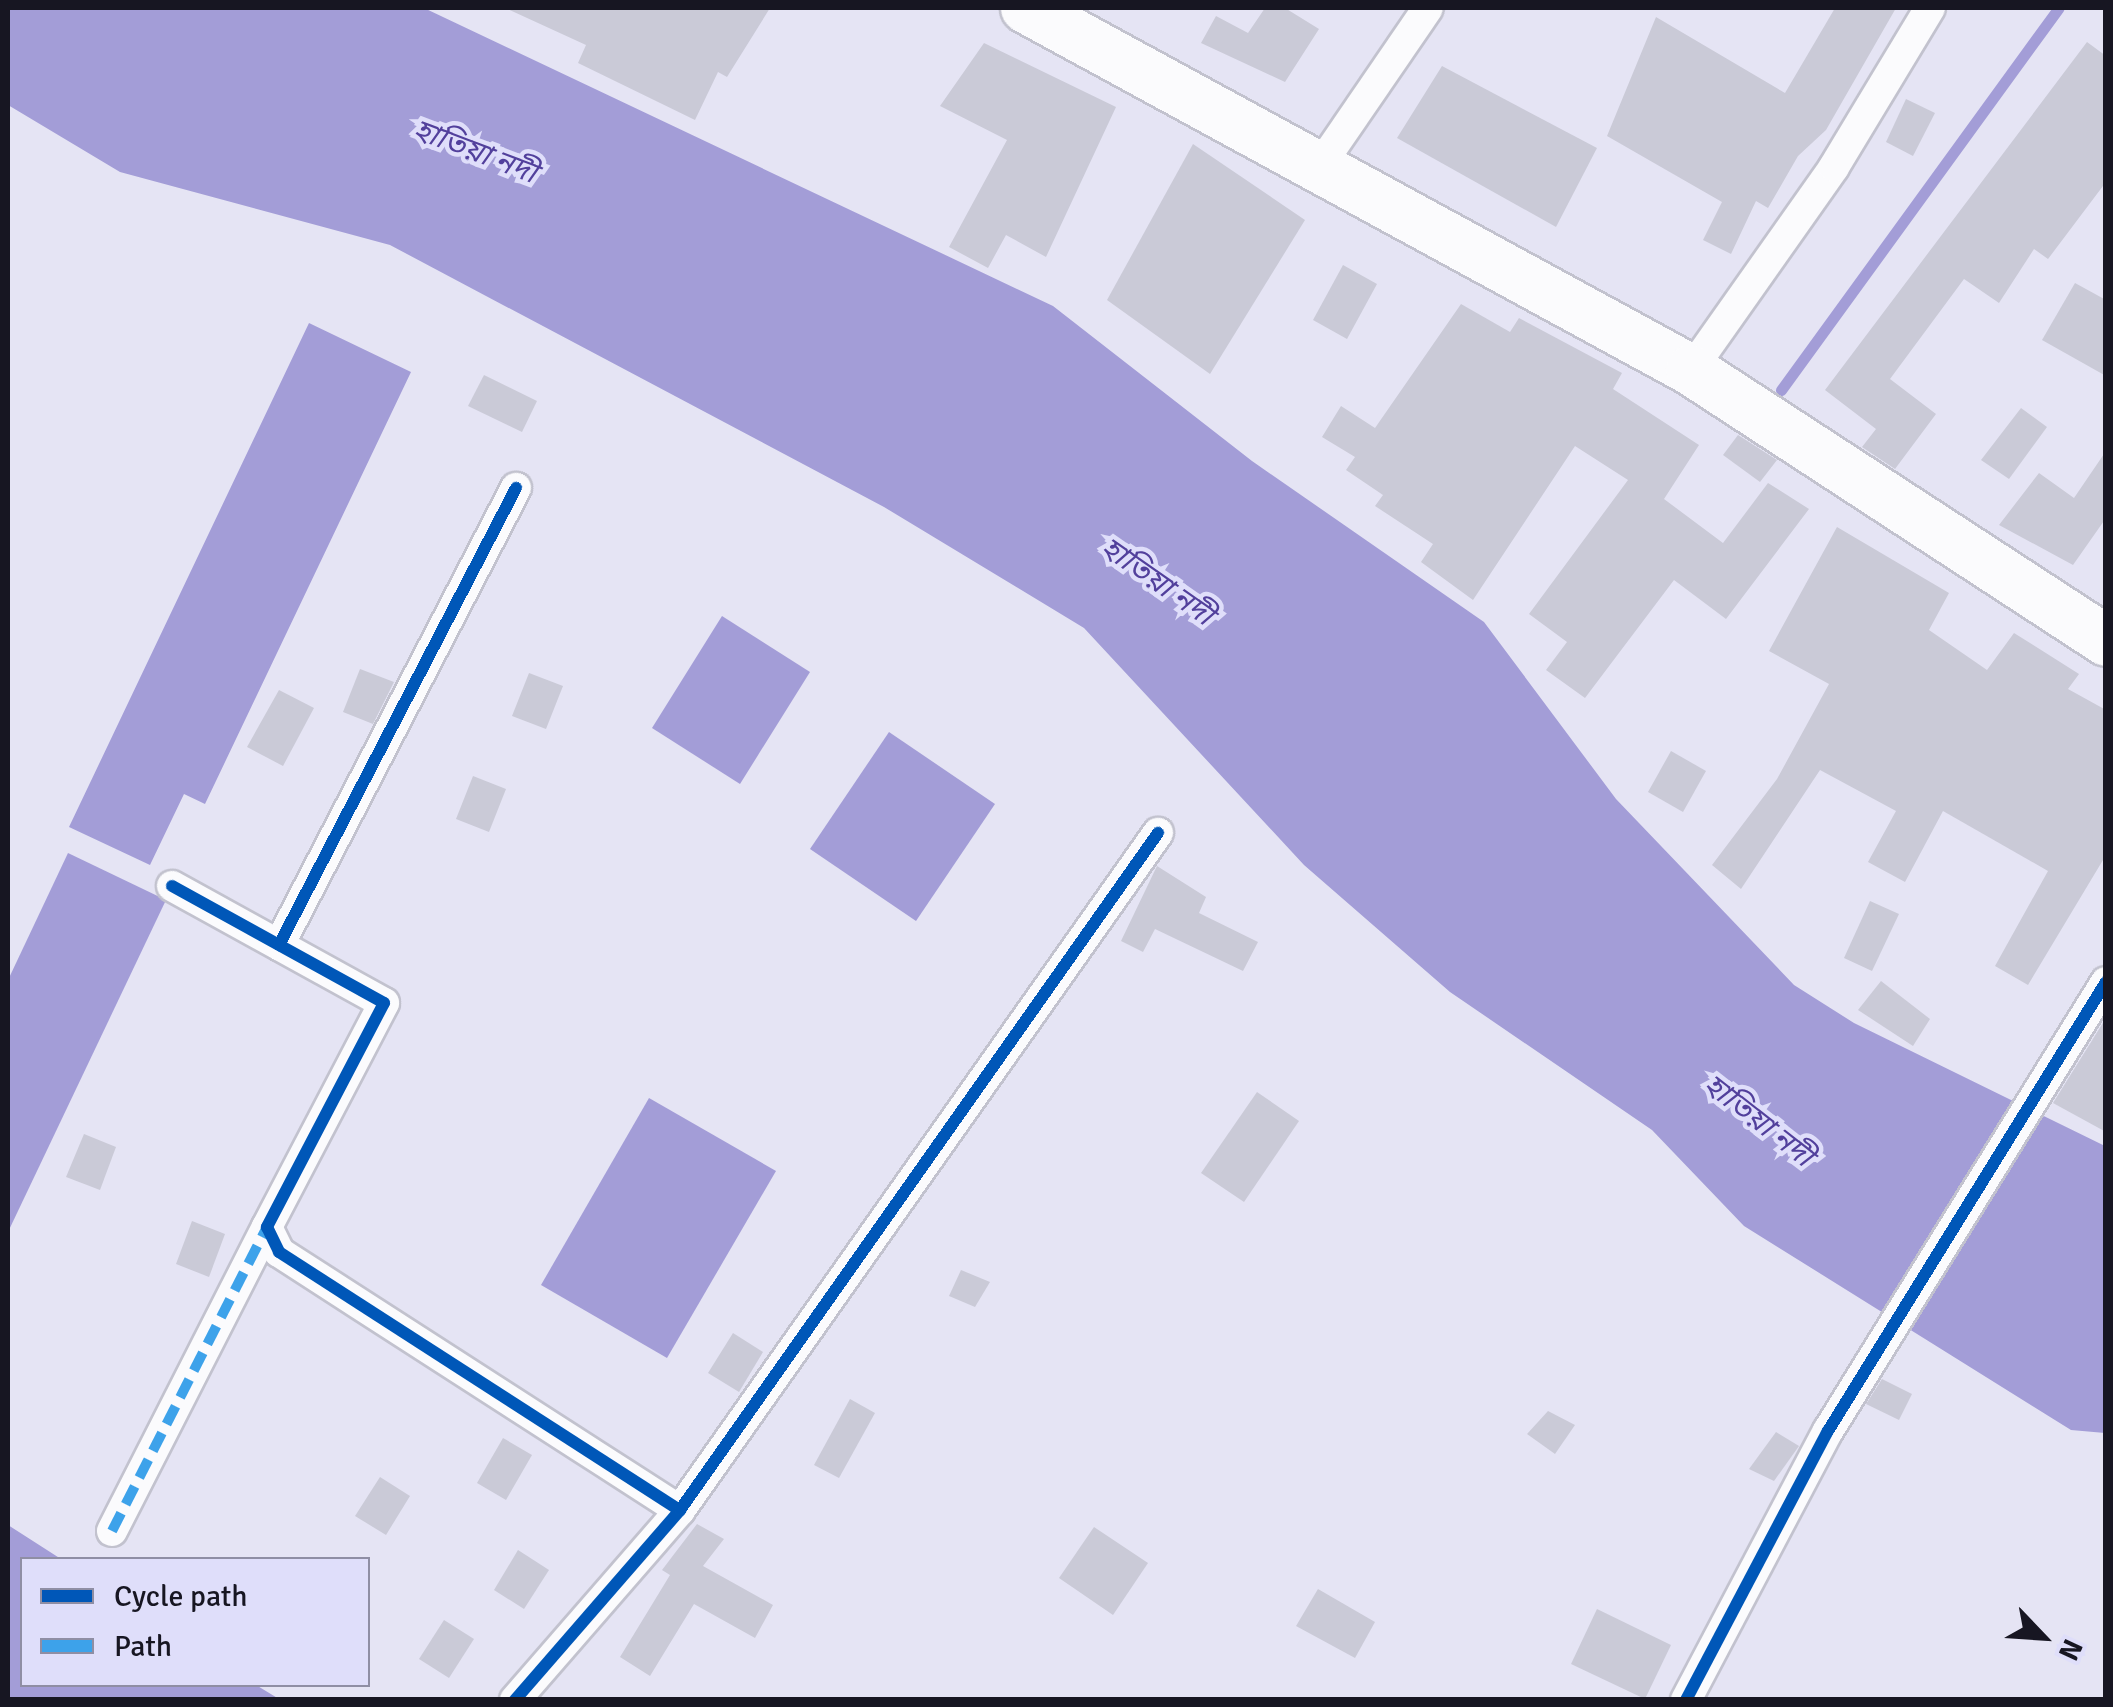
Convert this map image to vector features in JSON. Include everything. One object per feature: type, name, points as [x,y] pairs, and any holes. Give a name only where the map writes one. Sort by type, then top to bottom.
[{"type":"main road","points":[[1026,8],[1317,170],[1691,370],[2106,641]]},
{"type":"street","points":[[1317,170],[1428,8]]},
{"type":"street","points":[[1691,370],[1834,167],[1930,8]]},
{"type":"street","points":[[279,945],[516,488]]},
{"type":"street","points":[[514,1700],[680,1510],[1158,833]]},
{"type":"street","points":[[112,1531],[384,1002],[172,886]]},
{"type":"street","points":[[1686,1700],[1828,1431],[2106,982]]},
{"type":"street","points":[[267,1227],[280,1252],[680,1510]]},
{"type":"water","name":"হাতিয়া নদী","points":[[8,8],[424,8],[1053,306],[1252,461],[1484,622],[1616,799],[1794,985],[1854,1023],[2105,1146],[2105,1433],[2071,1430],[1744,1226],[1652,1130],[1450,992],[1304,865],[1084,628],[884,507],[390,245],[120,172],[8,105]]},
{"type":"water","points":[[309,323],[411,372],[205,804],[184,794],[150,865],[69,827]]},
{"type":"water","points":[[722,616],[810,672],[740,784],[652,728]]},
{"type":"water","points":[[889,732],[995,804],[916,921],[810,849]]},
{"type":"water","points":[[68,853],[166,900],[8,1232],[8,980]]},
{"type":"water","points":[[649,1098],[776,1171],[667,1358],[541,1285]]},
{"type":"water","points":[[8,1525],[58,1557],[20,1557],[20,1687],[259,1687],[279,1699],[8,1699]]},
{"type":"building","points":[[505,8],[770,8],[727,77],[718,72],[695,120],[578,63],[586,45]]},
{"type":"building","points":[[1265,8],[1285,8],[1319,29],[1285,82],[1201,43],[1216,16],[1248,33]]},
{"type":"building","points":[[1835,8],[1896,8],[1826,130],[1798,156],[1768,208],[1756,201],[1731,254],[1703,240],[1722,202],[1607,136],[1656,17],[1785,93]]},
{"type":"building","points":[[2087,42],[2106,56],[2106,182],[2048,259],[2034,249],[1999,303],[1964,279],[1890,379],[1936,414],[1895,469],[1862,447],[1876,429],[1825,390]]},
{"type":"building","points":[[984,43],[1116,107],[1046,257],[1006,235],[988,268],[949,247],[1007,140],[940,106]]},
{"type":"building","points":[[1442,66],[1597,148],[1556,227],[1397,138]]},
{"type":"building","points":[[1906,99],[1935,113],[1913,156],[1886,142]]},
{"type":"building","points":[[1193,144],[1305,220],[1210,374],[1107,300]]},
{"type":"building","points":[[1343,265],[1377,284],[1347,339],[1313,320]]},
{"type":"building","points":[[2075,283],[2106,300],[2106,376],[2042,340]]},
{"type":"building","points":[[1461,304],[1510,332],[1519,318],[1622,373],[1613,389],[1699,445],[1664,499],[1723,543],[1768,483],[1809,509],[1726,619],[1674,580],[1585,698],[1546,670],[1567,642],[1529,614],[1628,480],[1575,446],[1473,600],[1421,562],[1433,544],[1375,506],[1383,495],[1346,470],[1355,457],[1322,437],[1341,406],[1375,428]]},
{"type":"building","points":[[484,375],[537,401],[522,432],[468,406]]},
{"type":"building","points":[[2021,408],[2047,427],[2009,479],[1981,460]]},
{"type":"building","points":[[1738,435],[1777,460],[1760,482],[1723,455]]},
{"type":"building","points":[[2106,451],[2106,518],[2073,565],[1999,525],[2039,473],[2074,498]]},
{"type":"building","points":[[1837,527],[1949,593],[1929,630],[1987,670],[2014,633],[2079,674],[2068,689],[2106,710],[2106,855],[2028,985],[1995,966],[2048,871],[1943,811],[1905,882],[1868,862],[1896,811],[1820,770],[1741,889],[1712,865],[1777,779],[1829,684],[1769,651]]},
{"type":"building","points":[[360,669],[394,682],[373,724],[343,712]]},
{"type":"building","points":[[529,673],[563,686],[546,729],[512,716]]},
{"type":"building","points":[[279,690],[314,708],[283,766],[247,747]]},
{"type":"building","points":[[1671,751],[1706,771],[1683,812],[1648,792]]},
{"type":"building","points":[[473,776],[506,789],[489,832],[456,819]]},
{"type":"building","points":[[1157,866],[1206,897],[1199,913],[1258,942],[1243,971],[1155,929],[1143,952],[1121,941]]},
{"type":"building","points":[[1870,901],[1899,914],[1872,971],[1844,958]]},
{"type":"building","points":[[1881,981],[1930,1019],[1913,1046],[1858,1010]]},
{"type":"building","points":[[2106,1018],[2106,1132],[2053,1103]]},
{"type":"building","points":[[1257,1092],[1299,1121],[1244,1202],[1201,1173]]},
{"type":"building","points":[[84,1134],[116,1147],[100,1190],[66,1177]]},
{"type":"building","points":[[192,1221],[225,1234],[209,1277],[176,1264]]},
{"type":"building","points":[[961,1270],[990,1282],[975,1307],[949,1296]]},
{"type":"building","points":[[733,1333],[763,1352],[739,1392],[708,1373]]},
{"type":"building","points":[[1882,1379],[1912,1394],[1899,1420],[1866,1404]]},
{"type":"building","points":[[850,1399],[875,1413],[839,1478],[814,1465]]},
{"type":"building","points":[[1548,1411],[1575,1425],[1555,1454],[1527,1434]]},
{"type":"building","points":[[1776,1432],[1799,1446],[1774,1481],[1749,1469]]},
{"type":"building","points":[[503,1438],[532,1455],[506,1500],[477,1483]]},
{"type":"building","points":[[380,1477],[410,1496],[386,1535],[355,1516]]},
{"type":"building","points":[[697,1524],[724,1539],[703,1566],[773,1605],[755,1638],[694,1604],[650,1676],[620,1657],[670,1575],[662,1570]]},
{"type":"building","points":[[1094,1527],[1148,1563],[1113,1615],[1059,1578]]},
{"type":"building","points":[[518,1550],[549,1570],[524,1609],[494,1590]]},
{"type":"building","points":[[1318,1589],[1375,1622],[1355,1658],[1296,1626]]},
{"type":"building","points":[[1597,1609],[1671,1645],[1645,1699],[1571,1664]]},
{"type":"building","points":[[444,1620],[474,1639],[449,1678],[419,1659]]},
{"type":"waterway","points":[[1781,390],[2059,8]]},
{"type":"marked path","points":[[112,1531],[267,1227]]},
{"type":"cycle path","points":[[279,945],[516,488]]},
{"type":"cycle path","points":[[515,1700],[680,1510],[1158,833]]},
{"type":"cycle path","points":[[172,886],[384,1003],[267,1227],[279,1252],[680,1510]]},
{"type":"cycle path","points":[[1686,1700],[1828,1431],[2106,982]]}]
